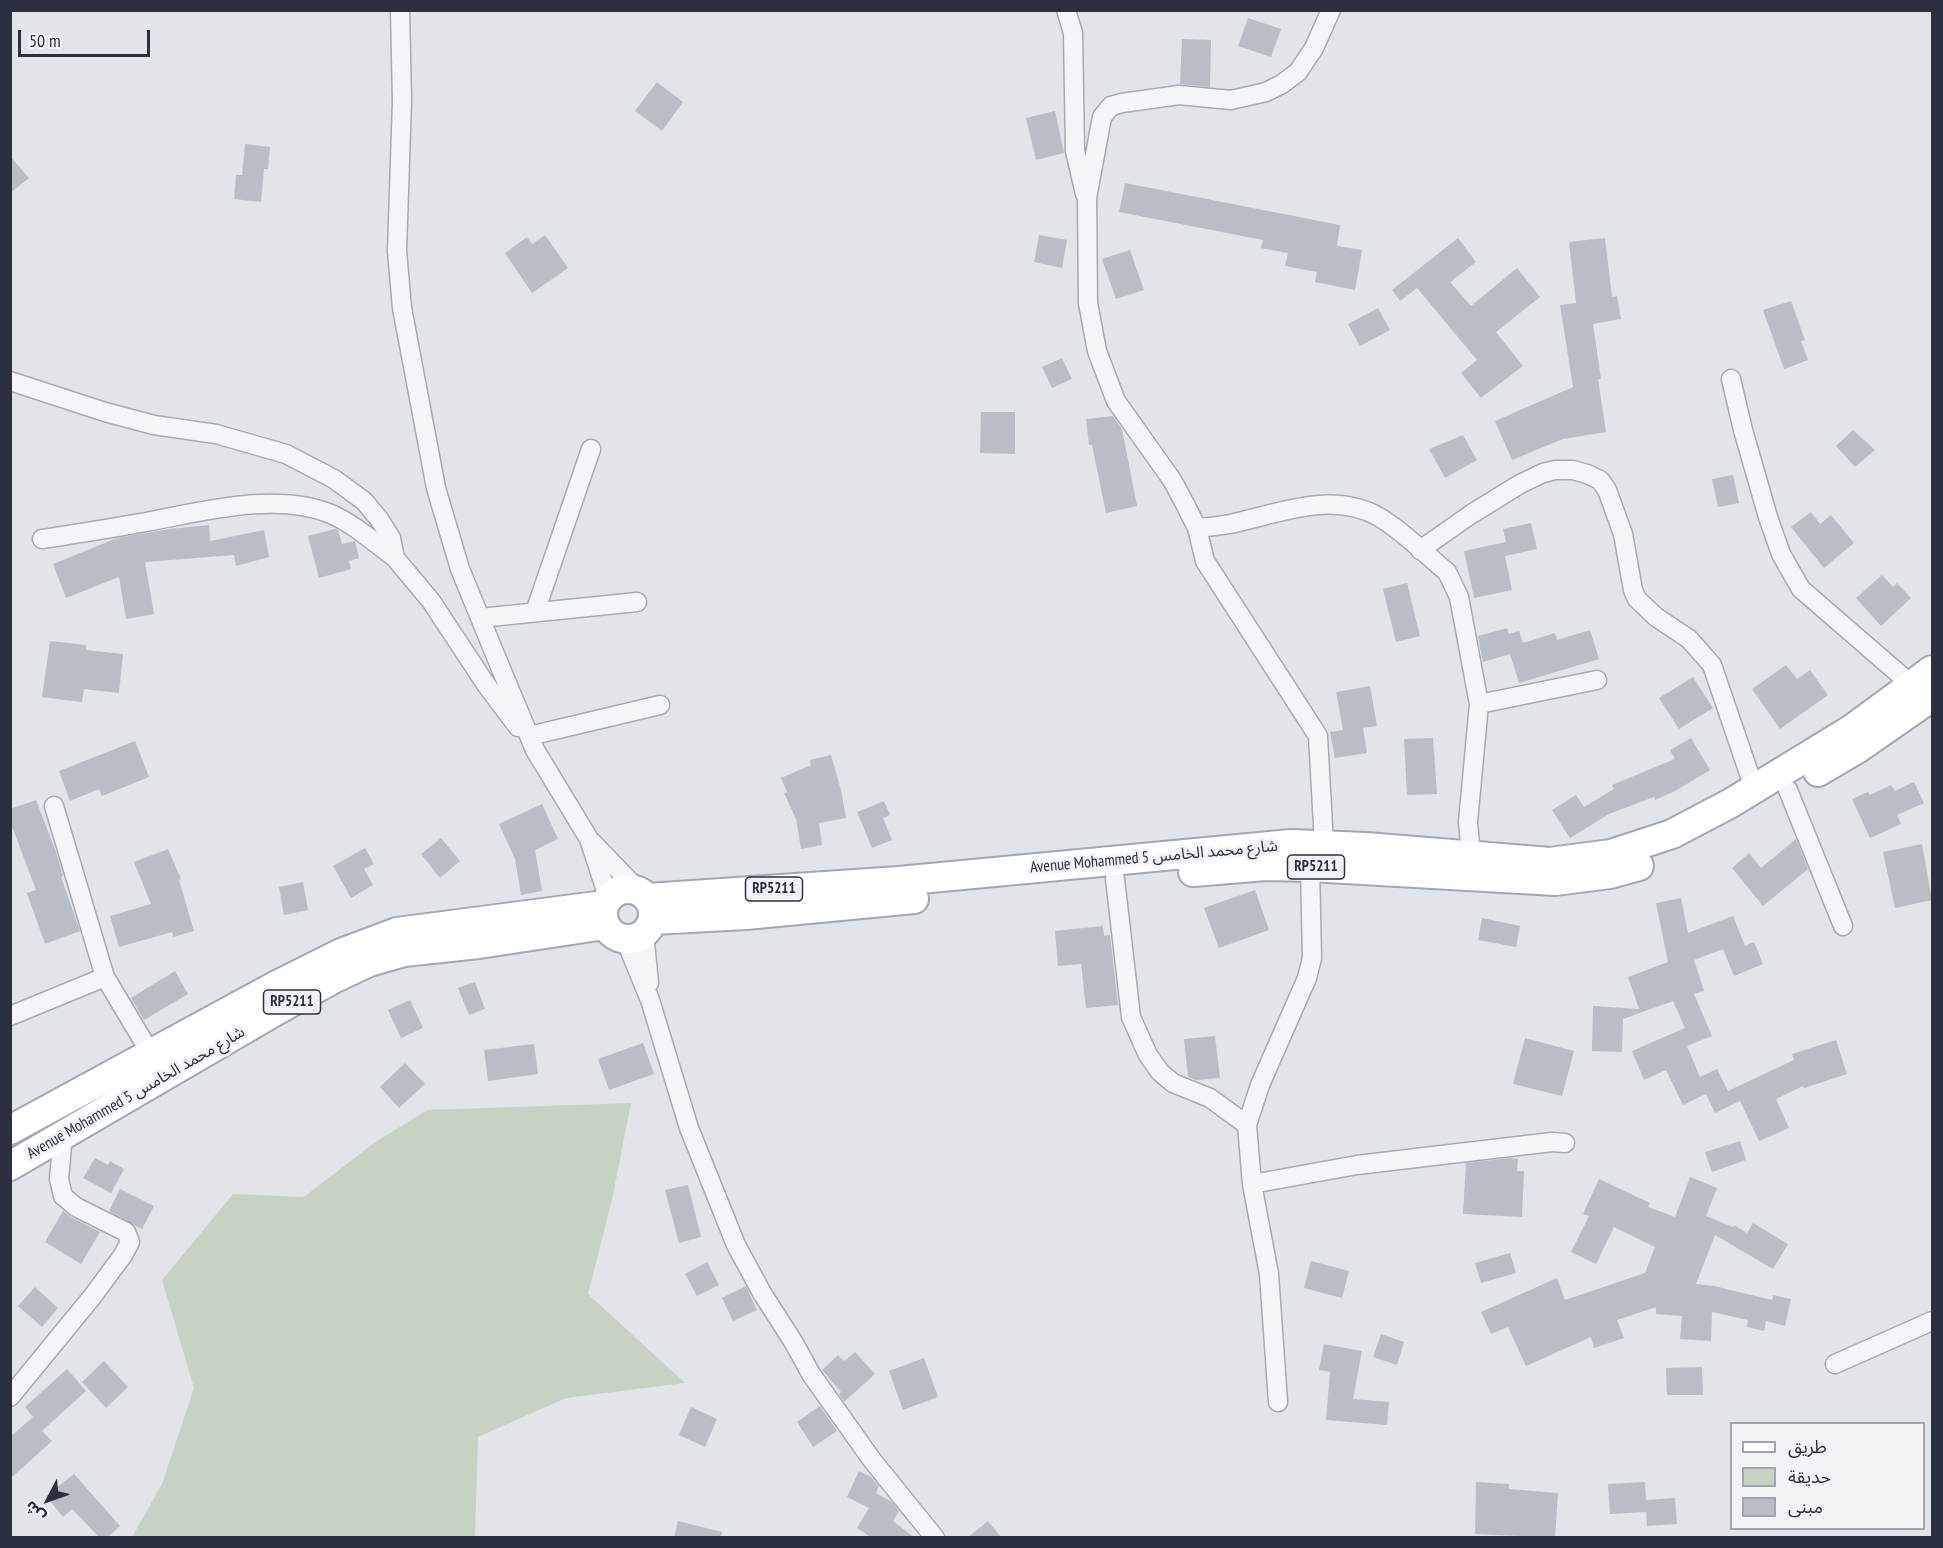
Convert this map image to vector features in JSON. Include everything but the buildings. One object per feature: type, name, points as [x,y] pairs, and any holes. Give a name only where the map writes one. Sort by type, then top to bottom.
[{"type":"main road","name":"Avenue Mohammed 5 شارع محمد الخامس","points":[[10,1166],[333,979],[369,962],[404,952],[479,944],[628,913],[758,914],[1266,866],[1317,856],[1471,855],[1550,862],[1611,854],[1672,834],[1754,788],[1926,684]]},
{"type":"main road","name":"Avenue Mohammed 5 شارع محمد الخامس","points":[[10,1130],[275,986],[370,940],[397,932],[628,913],[899,881],[1254,847],[1317,856],[1555,881],[1601,876],[1667,856],[1723,829],[1857,749],[1926,684]]},
{"type":"street","points":[[400,10],[402,101],[397,251],[402,308],[436,488],[460,569],[532,743]]},
{"type":"street","points":[[1066,10],[1073,33],[1075,151],[1087,198]]},
{"type":"street","points":[[1073,33],[1081,10]]},
{"type":"street","points":[[1278,1402],[1269,1274],[1252,1184],[1247,1125],[1260,1085],[1310,968],[1312,958],[1317,856],[1318,736],[1205,561],[1197,528],[1172,480],[1116,401],[1097,351],[1088,303],[1087,198],[1102,117],[1111,106],[1179,95],[1231,100],[1266,92],[1298,72],[1314,48],[1331,10]]},
{"type":"street","points":[[1731,379],[1743,430],[1780,554],[1801,589],[1926,684]]},
{"type":"street","points":[[10,381],[115,415],[154,425],[216,434],[286,454],[334,479],[364,501],[391,538],[395,558]]},
{"type":"street","points":[[535,612],[591,448]]},
{"type":"street","points":[[1420,550],[1470,515],[1520,484],[1543,473],[1573,470],[1600,480],[1607,490],[1620,523],[1633,590],[1637,599],[1656,617],[1689,639],[1712,665],[1754,788]]},
{"type":"street","points":[[42,539],[241,506],[285,504],[310,507],[331,514],[343,520],[395,558],[437,610],[487,686],[532,743],[589,839],[628,913],[650,1000],[689,1128],[736,1245],[811,1374],[872,1460],[934,1538]]},
{"type":"street","points":[[1197,528],[1230,524],[1285,509],[1329,505],[1353,506],[1391,525],[1447,572],[1459,597],[1479,704],[1468,822],[1471,855]]},
{"type":"street","points":[[480,618],[638,602]]},
{"type":"street","points":[[1479,704],[1597,680]]},
{"type":"street","points":[[532,743],[660,705]]},
{"type":"street","points":[[1788,790],[1843,926]]},
{"type":"street","points":[[54,806],[105,977],[151,1054]]},
{"type":"street","points":[[589,839],[628,913]]},
{"type":"street","points":[[1115,879],[1131,1017],[1148,1055],[1160,1072],[1173,1083],[1210,1098],[1247,1125]]},
{"type":"street","points":[[10,1016],[105,977]]},
{"type":"street","points":[[10,1397],[92,1297],[130,1242],[126,1232],[76,1207],[63,1196],[59,1179],[63,1136]]},
{"type":"street","points":[[1252,1184],[1357,1165],[1552,1142],[1565,1143]]},
{"type":"street","points":[[1835,1364],[1932,1321]]},
{"type":"green space","points":[[631,1103],[613,1195],[588,1294],[685,1383],[566,1398],[478,1437],[475,1537],[132,1537],[162,1484],[194,1388],[162,1280],[233,1194],[304,1197],[374,1143],[427,1110]]}]
